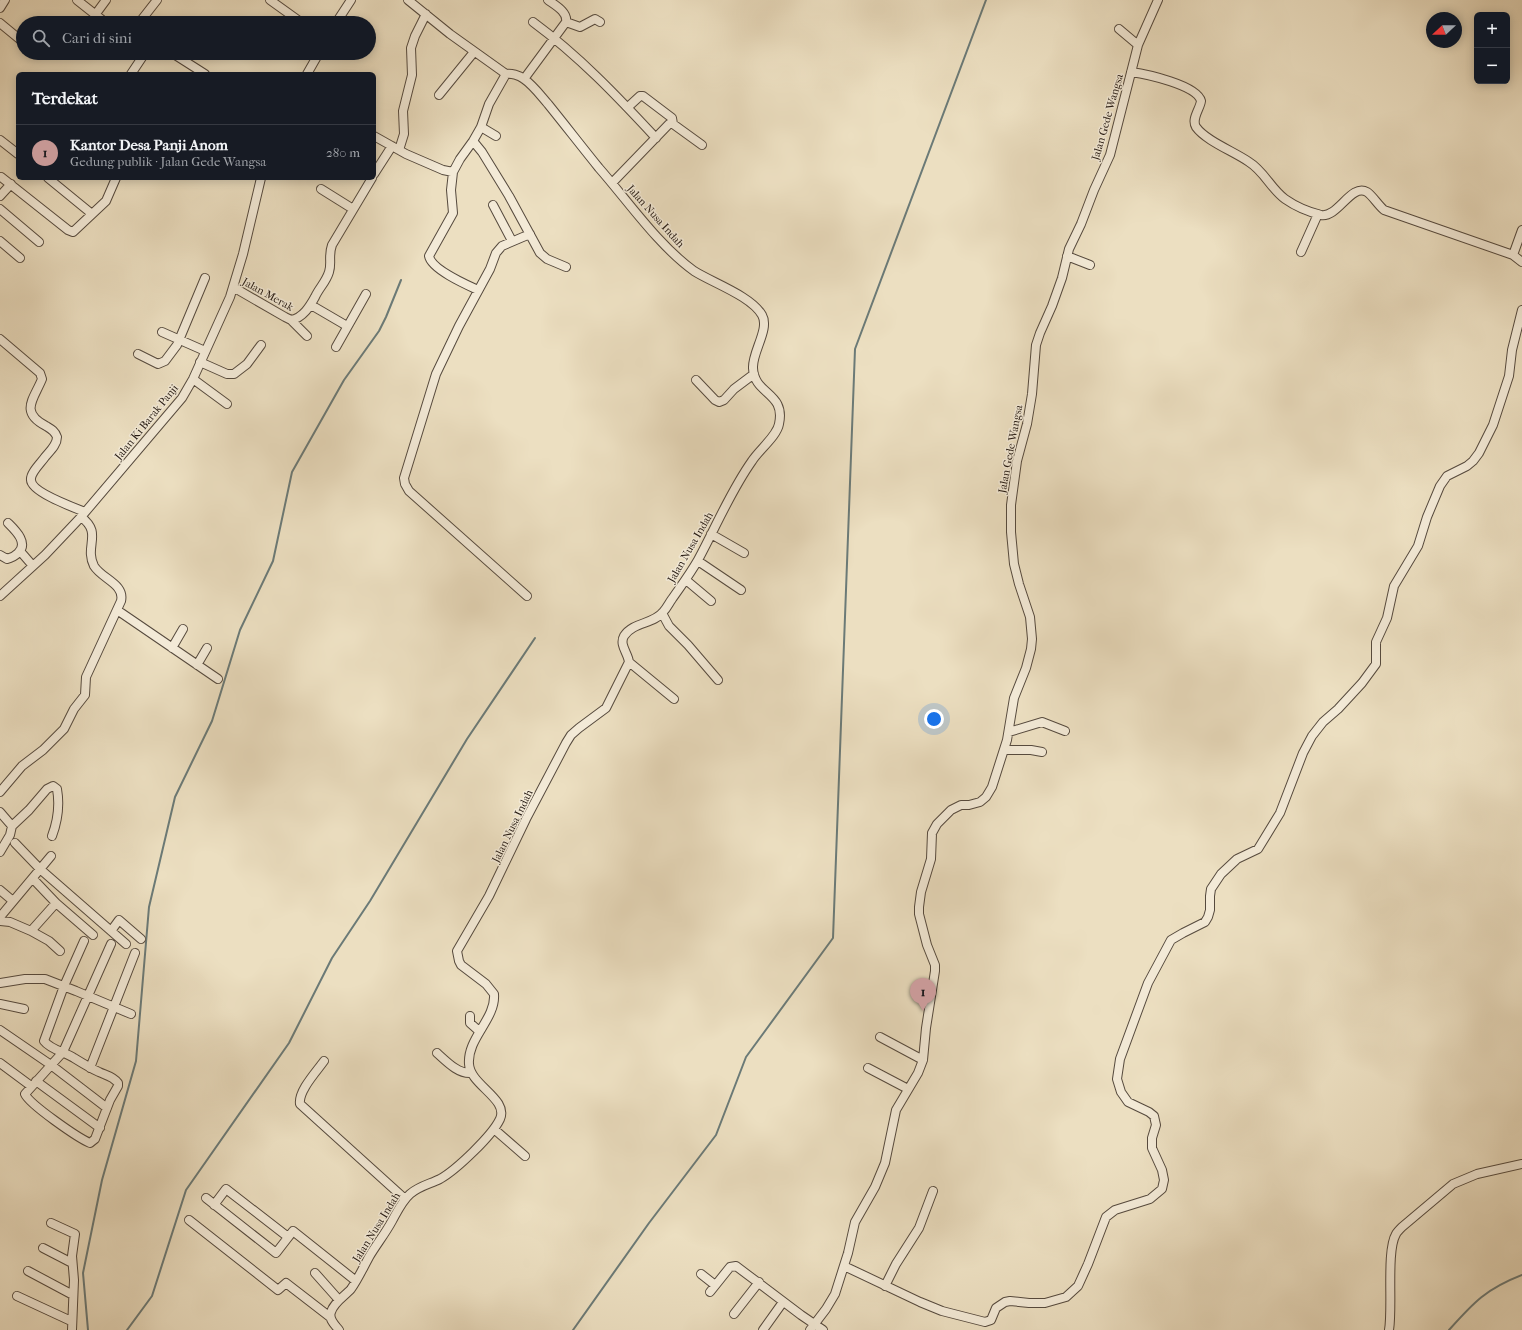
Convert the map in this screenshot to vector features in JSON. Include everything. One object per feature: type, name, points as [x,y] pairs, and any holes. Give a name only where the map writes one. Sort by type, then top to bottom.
[{"type":"street","points":[[77,0],[95,15],[106,0]]},
{"type":"street","points":[[144,16],[157,0]]},
{"type":"street","points":[[270,0],[292,16]]},
{"type":"street","points":[[341,16],[351,0]]},
{"type":"street","points":[[408,0],[474,52],[506,74],[512,74],[524,79],[566,22],[564,14],[548,0]]},
{"type":"street","name":"Jalan Gede Wangsa","points":[[812,1327],[835,1294],[855,1222],[883,1168],[889,1147],[896,1110],[918,1073],[923,1060],[935,965],[929,952],[922,928],[919,907],[921,892],[931,859],[932,833],[937,824],[955,807],[975,804],[986,797],[992,788],[1005,750],[1014,698],[1026,668],[1032,639],[1030,617],[1019,584],[1013,556],[1011,532],[1012,492],[1017,461],[1027,424],[1032,394],[1036,345],[1062,278],[1067,256],[1110,155],[1138,45],[1158,0]]},
{"type":"street","points":[[376,172],[404,134],[403,111],[412,75],[411,48],[426,14]]},
{"type":"street","points":[[566,22],[580,27],[595,19],[600,22]]},
{"type":"street","points":[[533,22],[593,72],[656,138]]},
{"type":"street","points":[[0,23],[16,36]]},
{"type":"street","points":[[1119,29],[1138,45]]},
{"type":"street","points":[[439,95],[474,52]]},
{"type":"street","points":[[132,72],[140,60]]},
{"type":"street","points":[[183,60],[202,72]]},
{"type":"street","points":[[308,72],[315,60]]},
{"type":"street","points":[[1131,72],[1169,81],[1197,94],[1201,101],[1194,120],[1196,127],[1217,143],[1258,168],[1285,199],[1302,208],[1318,214],[1327,215],[1332,213],[1351,195],[1362,191],[1368,192],[1377,204],[1388,211],[1513,256],[1522,262]]},
{"type":"street","points":[[478,290],[451,277],[433,264],[429,259],[429,256],[453,212],[451,190],[453,172],[481,127],[489,104],[506,74]]},
{"type":"street","name":"Jalan Nusa Indah","points":[[330,1317],[330,1313],[333,1308],[350,1290],[356,1281],[405,1199],[415,1190],[447,1174],[463,1161],[494,1129],[500,1118],[500,1107],[496,1100],[474,1078],[468,1063],[479,1031],[493,1007],[494,994],[486,984],[461,965],[458,951],[490,896],[526,819],[566,742],[579,728],[606,708],[629,662],[623,645],[623,638],[637,626],[662,613],[698,561],[741,476],[779,427],[779,405],[776,399],[760,386],[754,374],[754,358],[764,326],[764,320],[761,314],[745,299],[694,270],[663,244],[549,106],[524,79]]},
{"type":"street","points":[[628,107],[640,96],[643,96],[672,118],[673,124]]},
{"type":"street","points":[[612,183],[668,124],[673,124],[702,145]]},
{"type":"street","points":[[481,127],[496,136]]},
{"type":"street","points":[[376,137],[395,148],[443,170],[453,172]]},
{"type":"street","points":[[473,141],[482,152],[509,196],[536,247],[552,262],[566,268]]},
{"type":"street","points":[[1,143],[16,153]]},
{"type":"street","points":[[1,177],[70,232],[76,230],[108,198],[115,180]]},
{"type":"street","points":[[50,180],[92,214]]},
{"type":"street","name":"Jalan Ki Barak Panji","points":[[0,596],[33,566],[83,515],[178,402],[193,379],[224,312],[233,287],[260,180]]},
{"type":"street","name":"Jalan Merak","points":[[233,287],[291,320],[298,318],[311,305],[329,272],[332,244],[371,180]]},
{"type":"street","points":[[0,196],[11,184]]},
{"type":"street","points":[[321,189],[353,209]]},
{"type":"street","points":[[494,205],[512,241]]},
{"type":"street","points":[[0,209],[39,242]]},
{"type":"street","points":[[1301,252],[1318,214]]},
{"type":"street","points":[[1513,256],[1522,230]]},
{"type":"street","points":[[527,596],[409,492],[404,478],[436,374],[459,326],[490,269],[496,253],[502,246],[530,234]]},
{"type":"street","points":[[0,241],[20,258]]},
{"type":"street","points":[[1067,256],[1090,265]]},
{"type":"street","points":[[138,354],[158,364],[162,363],[169,357],[179,340],[204,278]]},
{"type":"street","points":[[336,347],[366,294]]},
{"type":"street","points":[[311,305],[347,326]]},
{"type":"street","points":[[844,1266],[909,1298],[942,1311],[985,1322],[992,1320],[996,1308],[1005,1302],[1045,1303],[1066,1297],[1078,1286],[1106,1217],[1115,1210],[1150,1199],[1162,1189],[1164,1180],[1162,1170],[1152,1148],[1152,1138],[1156,1126],[1154,1116],[1128,1102],[1121,1092],[1118,1079],[1120,1059],[1148,983],[1171,940],[1205,922],[1208,918],[1211,890],[1221,874],[1237,859],[1258,849],[1280,813],[1303,753],[1312,736],[1323,722],[1335,712],[1362,683],[1376,664],[1376,642],[1387,618],[1394,586],[1418,546],[1427,517],[1440,486],[1447,476],[1467,466],[1473,461],[1479,453],[1493,425],[1508,382],[1515,337],[1522,310]]},
{"type":"street","points":[[291,320],[307,336]]},
{"type":"street","points":[[162,332],[205,351]]},
{"type":"street","points":[[0,339],[40,373],[42,378],[30,403],[30,410],[34,418],[54,431],[57,437],[56,444],[34,471],[30,479],[31,482],[33,486],[53,499],[83,515],[92,528],[91,554],[94,565],[105,577],[119,588],[122,593],[121,601],[86,678],[85,695],[74,709],[64,729],[43,750],[22,766],[0,792]]},
{"type":"street","points":[[200,362],[227,374],[234,374],[247,364],[261,345]]},
{"type":"street","points":[[696,380],[715,400],[719,402],[724,400],[734,389],[754,374]]},
{"type":"street","points":[[193,379],[227,404]]},
{"type":"street","points":[[0,554],[7,559],[11,558],[20,551],[22,547],[20,537],[8,523]]},
{"type":"street","points":[[711,534],[744,553]]},
{"type":"street","points":[[20,551],[33,566]]},
{"type":"street","points":[[698,561],[741,590]]},
{"type":"street","points":[[686,580],[712,600]]},
{"type":"street","points":[[117,610],[218,679]]},
{"type":"street","points":[[662,613],[669,626],[688,645],[718,680]]},
{"type":"street","points":[[172,648],[182,629]]},
{"type":"street","points":[[197,665],[206,648]]},
{"type":"street","points":[[629,662],[674,699]]},
{"type":"street","points":[[1009,732],[1042,722],[1065,730]]},
{"type":"street","points":[[1005,750],[1031,750],[1042,752]]},
{"type":"street","points":[[0,852],[10,835],[12,826],[47,790],[53,786],[57,789],[59,804],[58,819],[52,836]]},
{"type":"street","points":[[0,812],[12,826]]},
{"type":"street","points":[[15,843],[40,869],[126,944]]},
{"type":"street","points":[[0,917],[51,856]]},
{"type":"street","points":[[34,881],[56,903],[93,935]]},
{"type":"street","points":[[0,890],[13,901]]},
{"type":"street","points":[[31,931],[56,903]]},
{"type":"street","points":[[111,931],[119,920],[141,939]]},
{"type":"street","points":[[0,921],[10,922],[31,931],[49,940],[60,951]]},
{"type":"street","points":[[84,941],[64,986],[44,1041],[49,1045],[63,1052],[75,1058],[90,1068],[113,1078],[118,1083],[94,1142],[90,1142],[86,1141],[30,1101],[25,1094],[63,1052],[111,944]]},
{"type":"street","points":[[90,1068],[134,953]]},
{"type":"street","points":[[0,982],[37,979],[45,980],[64,986],[131,1014]]},
{"type":"street","points":[[0,1004],[24,1009]]},
{"type":"street","points":[[470,1016],[469,1022],[479,1031]]},
{"type":"street","points":[[0,1030],[51,1065],[107,1108]]},
{"type":"street","points":[[880,1037],[923,1060]]},
{"type":"street","points":[[437,1053],[462,1072],[471,1073]]},
{"type":"street","points":[[324,1062],[305,1087],[300,1098],[300,1104],[405,1199]]},
{"type":"street","points":[[0,1063],[34,1083],[100,1128]]},
{"type":"street","points":[[868,1068],[908,1089]]},
{"type":"street","points":[[494,1129],[525,1156]]},
{"type":"street","points":[[1389,1330],[1391,1313],[1391,1261],[1392,1248],[1396,1234],[1402,1227],[1453,1184],[1477,1174],[1522,1164]]},
{"type":"street","points":[[214,1204],[226,1189],[288,1237]]},
{"type":"street","points":[[885,1286],[896,1264],[919,1228],[933,1191]]},
{"type":"street","points":[[206,1198],[276,1253],[293,1231],[356,1281]]},
{"type":"street","points":[[188,1220],[278,1290],[286,1283],[330,1317],[339,1330]]},
{"type":"street","points":[[52,1223],[75,1234],[72,1256],[74,1280],[71,1320],[72,1330]]},
{"type":"street","points":[[42,1248],[72,1263]]},
{"type":"street","points":[[701,1274],[713,1289],[730,1267],[734,1265],[759,1282],[812,1327],[824,1330]]},
{"type":"street","points":[[28,1271],[73,1295]]},
{"type":"street","points":[[315,1273],[339,1300]]},
{"type":"street","points":[[734,1314],[759,1282]]},
{"type":"street","points":[[17,1296],[71,1320]]},
{"type":"street","points":[[763,1330],[783,1302]]},
{"type":"waterway","points":[[573,1330],[649,1223],[716,1135],[746,1057],[833,938],[855,349],[986,0]]},
{"type":"waterway","points":[[88,1330],[83,1273],[102,1180],[136,1061],[149,907],[175,797],[212,721],[240,630],[273,561],[292,472],[344,380],[379,331],[401,280]]},
{"type":"waterway","points":[[127,1330],[152,1296],[186,1190],[289,1043],[332,958],[370,901],[467,739],[535,638]]},
{"type":"waterway","points":[[1449,1330],[1481,1297],[1510,1280],[1522,1275]]},
{"type":"place","name":"Kantor Desa Panji Anom","points":[[923,1011]]}]
